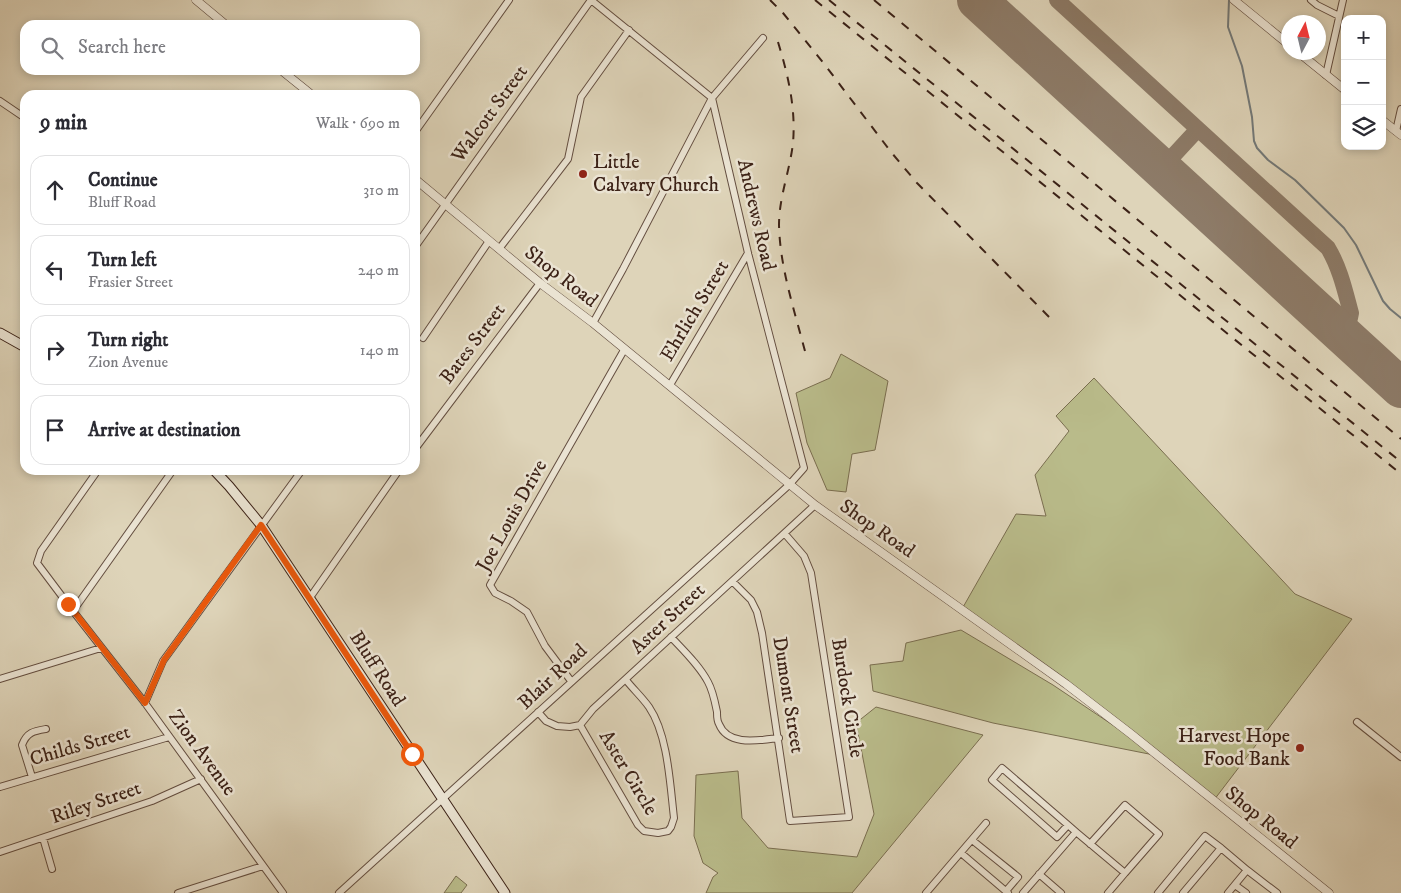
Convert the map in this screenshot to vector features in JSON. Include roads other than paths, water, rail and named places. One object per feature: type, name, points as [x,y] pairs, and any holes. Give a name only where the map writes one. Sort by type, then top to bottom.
[{"type":"main road","points":[[0,333],[20,344]]},
{"type":"main road","name":"Bluff Road","points":[[219,475],[261,525],[505,893]]},
{"type":"street","points":[[196,0],[220,20]]},
{"type":"street","points":[[420,125],[509,0]]},
{"type":"street","points":[[591,0],[712,98]]},
{"type":"street","name":"Walcott Street","points":[[420,240],[591,0]]},
{"type":"street","points":[[1312,0],[1317,5],[1339,16]]},
{"type":"street","points":[[1326,75],[1343,0]]},
{"type":"street","points":[[1235,1],[1281,38]]},
{"type":"street","points":[[500,249],[568,159],[581,97],[629,30]]},
{"type":"street","points":[[593,323],[712,98],[763,38]]},
{"type":"street","points":[[1308,60],[1341,87]]},
{"type":"street","points":[[287,75],[306,90]]},
{"type":"street","name":"Andrews Road","points":[[712,98],[748,253],[804,468],[789,485]]},
{"type":"street","points":[[0,101],[20,115]]},
{"type":"street","points":[[1398,133],[1401,109]]},
{"type":"street","points":[[1386,123],[1398,133]]},
{"type":"street","name":"Shop Road","points":[[420,183],[540,283],[670,385],[789,485],[1066,684],[1329,893]]},
{"type":"street","points":[[423,338],[489,241]]},
{"type":"street","name":"Ehrlich Street","points":[[670,385],[748,253]]},
{"type":"street","name":"Bates Street","points":[[420,442],[540,283]]},
{"type":"street","name":"Joe Louis Drive","points":[[571,681],[546,646],[527,612],[511,600],[495,593],[490,585],[624,350]]},
{"type":"street","name":"Zion Avenue","points":[[94,475],[41,551],[37,563],[145,703],[283,893]]},
{"type":"street","points":[[73,612],[169,475]]},
{"type":"street","points":[[145,703],[164,660],[298,475]]},
{"type":"street","points":[[310,599],[396,475]]},
{"type":"street","name":"Blair Road","points":[[339,893],[789,485]]},
{"type":"street","name":"Aster Street","points":[[580,725],[594,709],[815,505]]},
{"type":"street","name":"Burdock Circle","points":[[785,534],[804,556],[811,573],[849,817],[790,821]]},
{"type":"street","name":"Dumont Street","points":[[733,582],[751,600],[757,612],[779,738],[790,821]]},
{"type":"street","points":[[671,637],[700,668],[710,684],[719,724],[728,736],[741,740],[779,738]]},
{"type":"street","points":[[0,679],[101,648]]},
{"type":"street","name":"Aster Circle","points":[[580,725],[638,825],[644,831],[658,833],[668,831],[674,818],[666,754],[657,722],[648,706],[626,680]]},
{"type":"street","points":[[538,712],[546,721],[557,726],[570,728],[580,725]]},
{"type":"street","points":[[1357,722],[1401,757]]},
{"type":"street","points":[[32,777],[22,745],[25,737],[33,732],[46,729]]},
{"type":"street","name":"Childs Street","points":[[0,786],[170,738]]},
{"type":"street","points":[[1068,825],[1057,837],[992,780],[1002,768],[1125,873]]},
{"type":"street","name":"Riley Street","points":[[0,852],[152,801],[201,779]]},
{"type":"street","points":[[1090,844],[1125,805],[1159,834],[1108,893]]},
{"type":"street","points":[[926,893],[986,823]]},
{"type":"street","points":[[1023,893],[1076,832]]},
{"type":"street","points":[[1158,893],[1205,836],[1277,893]]},
{"type":"street","points":[[43,838],[52,869]]},
{"type":"street","points":[[961,853],[1007,892],[1018,877],[972,840]]},
{"type":"street","points":[[1183,893],[1221,848]]},
{"type":"street","points":[[178,893],[264,866]]},
{"type":"street","points":[[1228,893],[1247,870]]},
{"type":"street","points":[[1039,874],[1061,893]]},
{"type":"street","points":[[1235,884],[1246,893]]},
{"type":"waterway","points":[[1229,0],[1228,27],[1242,66],[1252,117],[1254,141],[1257,148],[1268,160],[1295,180],[1344,228],[1356,245],[1383,301],[1401,318]]},
{"type":"railway","points":[[770,0],[783,13],[825,65],[917,183],[1053,321]]},
{"type":"railway","points":[[815,0],[1401,474]]},
{"type":"railway","points":[[829,0],[1401,462]]},
{"type":"railway","points":[[874,0],[1401,439]]},
{"type":"railway","points":[[778,42],[790,92],[794,130],[792,153],[779,215],[780,242],[789,292],[807,359]]},
{"type":"place","name":"Little Calvary Church","points":[[583,174]]},
{"type":"place","name":"Harvest Hope Food Bank","points":[[1300,748]]}]
